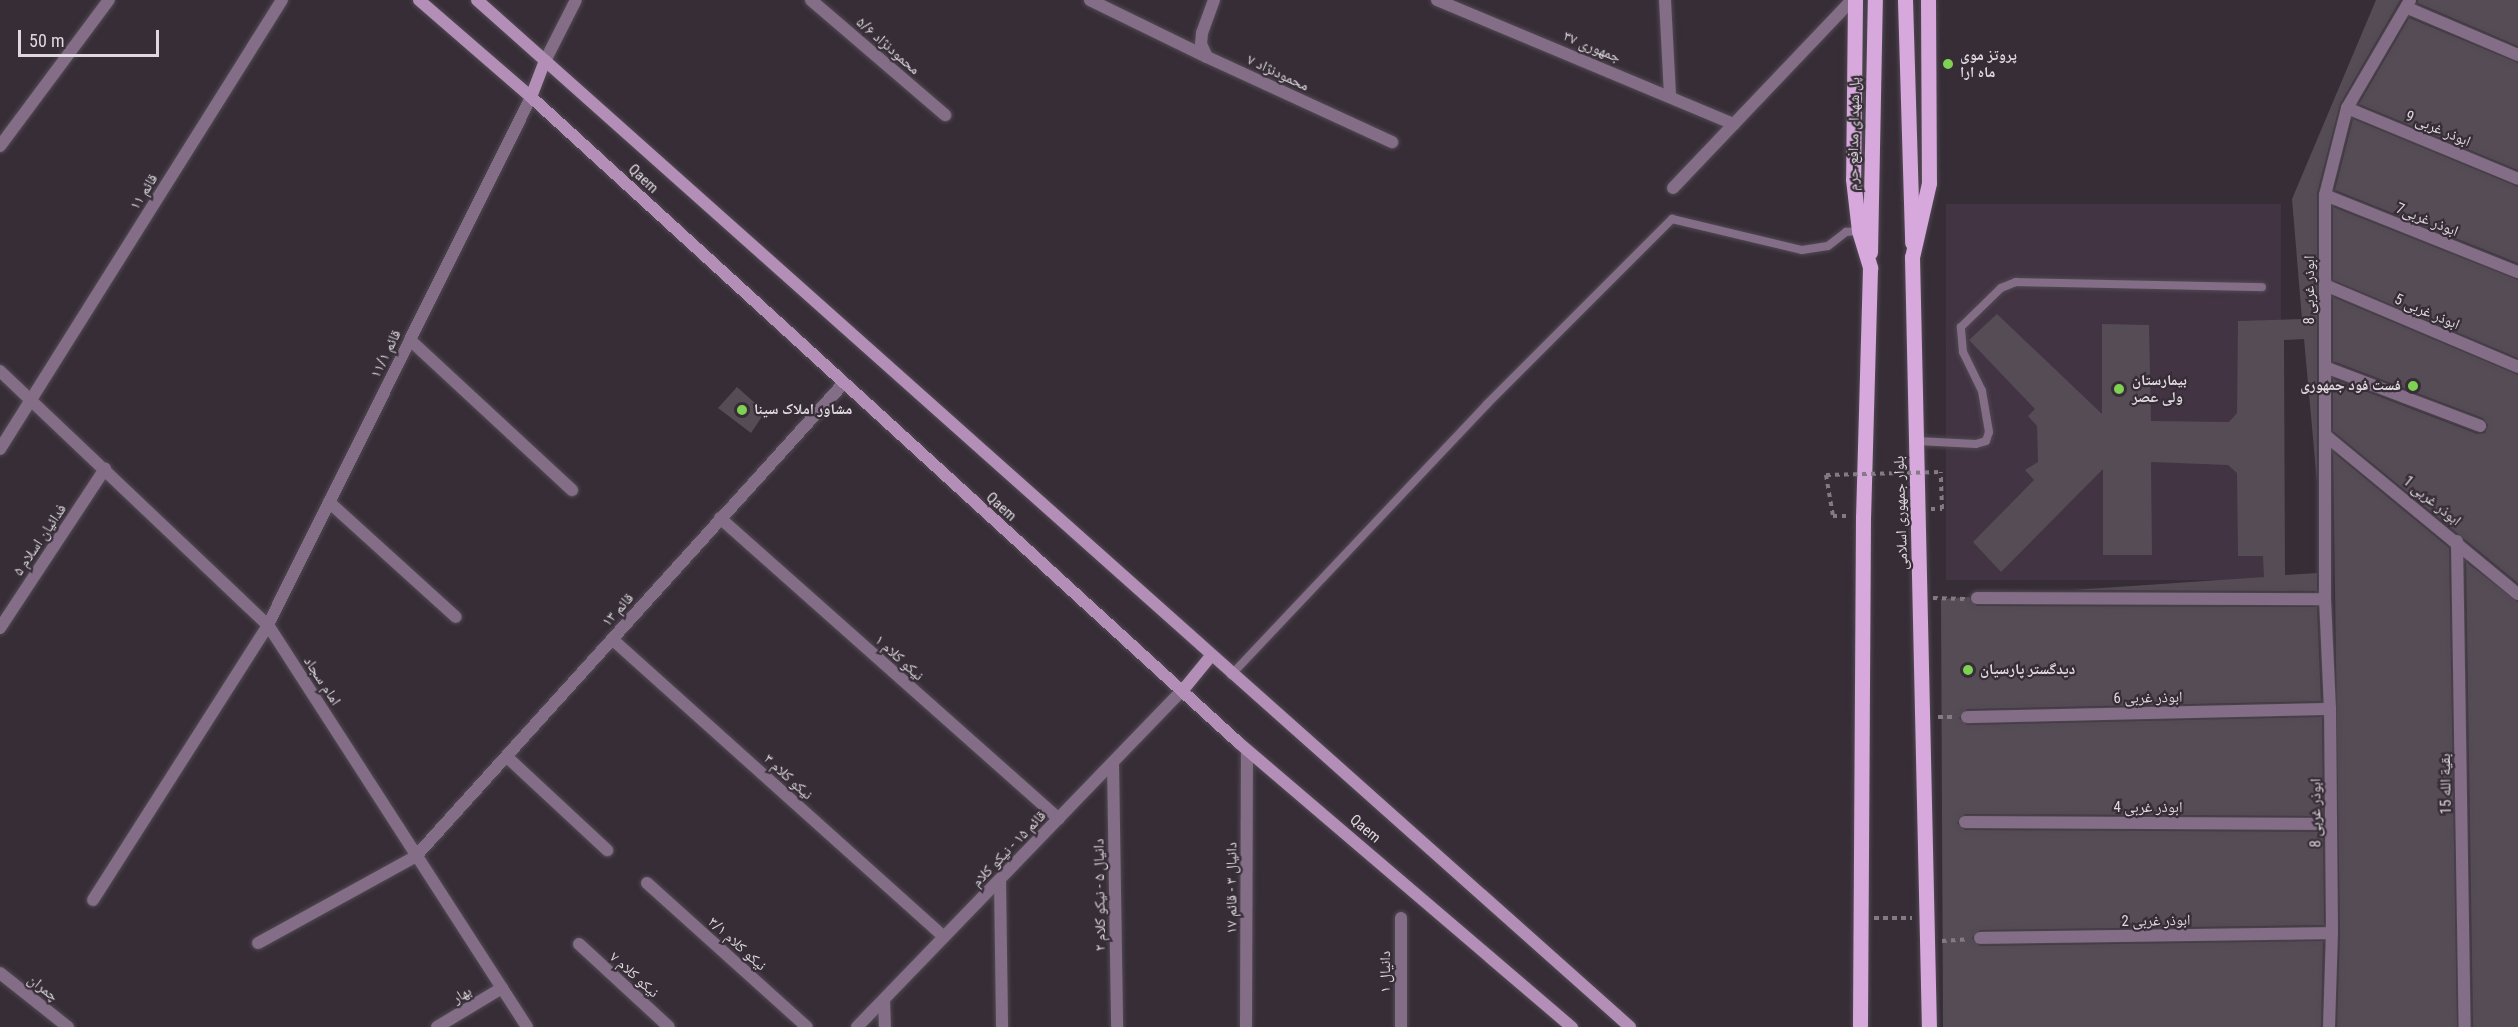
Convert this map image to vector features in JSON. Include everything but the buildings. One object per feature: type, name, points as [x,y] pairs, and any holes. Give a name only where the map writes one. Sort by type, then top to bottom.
[{"type":"main road","name":"Qaem","points":[[419,0],[531,97],[843,384],[1247,750],[1572,1027]]},
{"type":"main road","name":"Qaem","points":[[477,0],[1210,657],[1630,1027]]},
{"type":"main road","points":[[1854,0],[1853,179],[1859,231],[1870,268],[1863,517],[1860,1027]]},
{"type":"main road","name":"پل شهدای مدافع حرم","points":[[1870,268],[1875,0]]},
{"type":"main road","points":[[1905,0],[1912,257]]},
{"type":"main road","name":"بلوار جمهوری اسلامی","points":[[1928,0],[1929,183],[1912,257],[1929,942],[1929,1027]]},
{"type":"main road","points":[[531,97],[545,61]]},
{"type":"main road","points":[[1183,690],[1210,657]]},
{"type":"street","points":[[0,146],[109,0]]},
{"type":"street","name":"قائم ۱۱","points":[[0,449],[282,0]]},
{"type":"street","points":[[545,61],[576,0]]},
{"type":"street","name":"محمودنژاد ۵/۶","points":[[811,0],[945,115]]},
{"type":"street","name":"محمودنژاد ۷","points":[[1090,0],[1392,142]]},
{"type":"street","points":[[1207,57],[1201,44],[1202,33],[1214,0]]},
{"type":"street","name":"جمهوری ۳۷","points":[[1437,0],[1734,124]]},
{"type":"street","points":[[1665,0],[1670,96]]},
{"type":"street","points":[[1673,188],[1854,0]]},
{"type":"street","points":[[2409,4],[2518,55]]},
{"type":"street","name":"ابوذر غربی 8","points":[[2329,1027],[2332,933],[2330,709],[2325,600],[2325,195],[2347,108],[2409,4]]},
{"type":"street","name":"قائم ۱۱/۱","points":[[93,900],[268,625],[531,97]]},
{"type":"street","name":"ابوذر غربی 9","points":[[2347,108],[2518,179]]},
{"type":"street","name":"ابوذر غربی7","points":[[2325,195],[2518,272]]},
{"type":"street","name":"ابوذر غربی 5","points":[[2325,285],[2518,367]]},
{"type":"street","points":[[410,340],[572,490]]},
{"type":"street","points":[[2325,367],[2480,426]]},
{"type":"street","name":"امام سجاد","points":[[0,371],[268,625],[527,1027]]},
{"type":"street","name":"قائم ۱۳","points":[[258,943],[416,856],[843,384]]},
{"type":"street","name":"ابوذر غربی 1","points":[[2325,435],[2457,541],[2518,594]]},
{"type":"street","name":"فدائیان اسلام ۵","points":[[0,628],[105,469]]},
{"type":"street","points":[[329,502],[456,617]]},
{"type":"street","name":"نیکو کلام ۱","points":[[720,518],[1059,819]]},
{"type":"street","name":"بقیة الله 15","points":[[2457,541],[2465,1027]]},
{"type":"street","points":[[1977,598],[2325,600]]},
{"type":"street","name":"نیکو کلام ۳","points":[[612,639],[944,938]]},
{"type":"street","name":"قائم ۱۵ - نیکو کلام","points":[[857,1027],[1183,690]]},
{"type":"street","name":"ابوذر غربی 6","points":[[1967,717],[2330,709]]},
{"type":"street","name":"دانیال ۳ - قائم ۱۷","points":[[1246,1027],[1247,750]]},
{"type":"street","points":[[507,757],[607,850]]},
{"type":"street","name":"دانیال ۵ - نیکو کلام ۲","points":[[1113,763],[1117,1027]]},
{"type":"street","name":"ابوذر غربی 4","points":[[1965,822],[2331,824]]},
{"type":"street","points":[[1000,880],[1002,1027]]},
{"type":"street","name":"نیکو کلام ۳/۱","points":[[648,883],[807,1027]]},
{"type":"street","name":"دانیال ۱","points":[[1401,918],[1401,1027]]},
{"type":"street","name":"ابوذر غربی 2","points":[[1980,938],[2332,933]]},
{"type":"street","name":"نیکو کلام ٧","points":[[579,944],[669,1027]]},
{"type":"street","name":"چمران","points":[[0,973],[68,1027]]},
{"type":"street","name":"بهار","points":[[437,1027],[502,988]]},
{"type":"street","points":[[884,1000],[885,1027]]},
{"type":"lane","points":[[1231,675],[1495,395],[1672,219],[1802,250],[1828,246],[1846,232],[1859,231]]},
{"type":"lane","points":[[1917,441],[1976,444],[1986,441],[1989,432],[1982,392],[1963,352],[1962,327],[2001,288],[2016,282],[2262,286]]},
{"type":"path","points":[[1833,516],[1826,475],[1941,472],[1942,509]]},
{"type":"path","points":[[1921,597],[1977,598]]},
{"type":"path","points":[[1923,717],[1967,717]]},
{"type":"path","points":[[1862,918],[1928,917]]},
{"type":"path","points":[[1929,942],[1980,938]]},
{"type":"shaded area","name":"بیمارستان ولی عصر","points":[[1946,204],[2281,204],[2281,580],[1946,580]]},
{"type":"place","name":"پروتز موی ماه ارا","points":[[1948,64]]},
{"type":"place","name":"فست فود جمهوری","points":[[2413,386]]},
{"type":"place","name":"بیمارستان ولی عصر","points":[[2119,389]]},
{"type":"place","name":"مشاور املاک سینا","points":[[742,410]]},
{"type":"place","name":"دیدگستر پارسیان","points":[[1968,670]]}]
